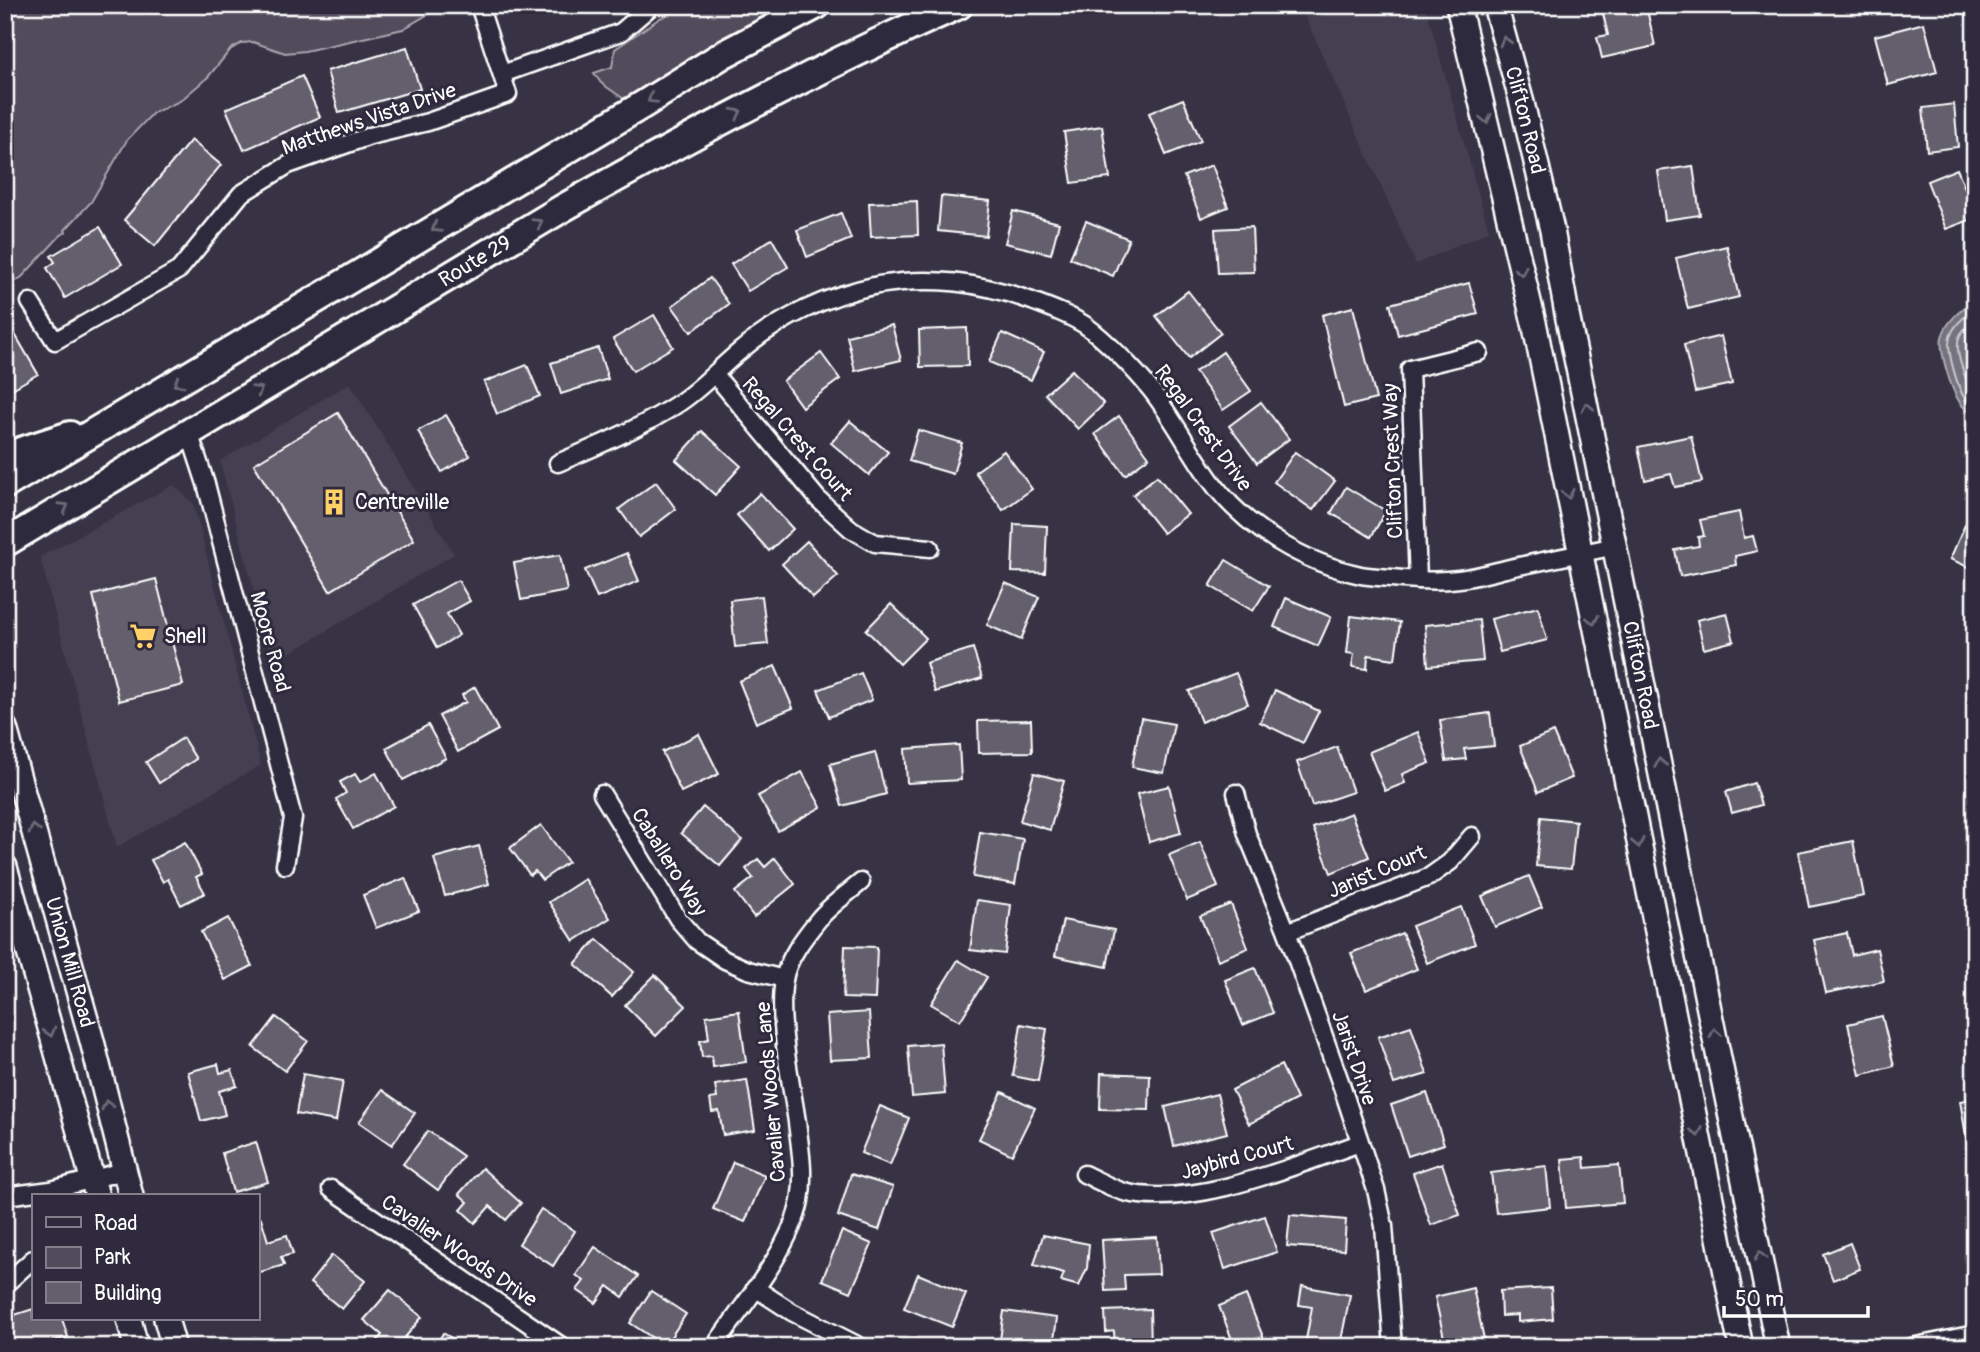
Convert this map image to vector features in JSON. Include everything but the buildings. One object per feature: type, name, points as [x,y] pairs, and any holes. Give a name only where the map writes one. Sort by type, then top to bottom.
[{"type":"main road","points":[[5,485],[724,54],[817,5]]},
{"type":"main road","name":"Route 29","points":[[5,543],[529,228],[621,176],[797,82],[897,32],[960,5]]},
{"type":"main road","name":"Clifton Road","points":[[1458,5],[1535,327],[1741,1347]]},
{"type":"main road","name":"Clifton Road","points":[[1495,5],[1522,103],[1552,230],[1778,1347]]},
{"type":"main road","points":[[5,456],[118,419]]},
{"type":"main road","name":"Union Mill Road","points":[[5,728],[92,1041],[130,1194]]},
{"type":"main road","name":"Union Mill Road","points":[[5,867],[95,1188]]},
{"type":"main road","points":[[129,1320],[136,1347]]},
{"type":"main road","points":[[166,1320],[174,1347]]},
{"type":"street","points":[[479,5],[502,74],[621,32],[649,8],[649,5]]},
{"type":"street","name":"Matthews Vista Drive","points":[[30,302],[55,341],[179,270],[241,194],[288,165],[370,136],[428,122],[508,94],[502,74]]},
{"type":"street","name":"Regal Crest Drive","points":[[558,463],[630,431],[680,402],[771,327],[839,295],[878,285],[960,281],[1001,290],[1049,307],[1086,326],[1128,364],[1168,412],[1214,486],[1247,519],[1310,559],[1362,575],[1418,580],[1459,579],[1616,546]]},
{"type":"street","name":"Clifton Crest Way","points":[[1418,580],[1410,369],[1479,352]]},
{"type":"street","name":"Regal Crest Court","points":[[715,375],[818,499],[851,530],[875,543],[930,548]]},
{"type":"street","name":"Moore Road","points":[[189,432],[206,484],[293,818],[285,865]]},
{"type":"street","name":"Caballero Way","points":[[602,793],[678,919],[697,941],[725,960],[748,970],[784,979]]},
{"type":"street","name":"Jarist Drive","points":[[1236,793],[1247,834],[1287,932],[1376,1191],[1384,1226],[1393,1347]]},
{"type":"street","name":"Jarist Court","points":[[1287,932],[1429,877],[1450,862],[1472,836]]},
{"type":"street","name":"Cavalier Woods Lane","points":[[714,1347],[771,1264],[793,1224],[800,1202],[802,1165],[782,1000],[789,962],[819,918],[862,882]]},
{"type":"street","name":"Jaybird Court","points":[[1084,1174],[1124,1192],[1177,1195],[1255,1179],[1360,1143]]},
{"type":"street","points":[[5,1196],[95,1188],[124,1171]]},
{"type":"street","name":"Cavalier Woods Drive","points":[[331,1189],[563,1347]]},
{"type":"street","points":[[5,1282],[32,1260]]},
{"type":"street","points":[[755,1288],[792,1312],[861,1347]]},
{"type":"street","points":[[1911,1347],[1975,1334]]},
{"type":"shaded area","points":[[1300,5],[1425,5],[1489,231],[1416,264]]},
{"type":"shaded area","points":[[350,383],[454,554],[273,663],[220,461]]},
{"type":"shaded area","points":[[173,485],[193,503],[261,765],[117,847],[40,557]]},
{"type":"green space","points":[[5,5],[434,5],[435,10],[403,29],[305,51],[285,53],[253,42],[242,43],[231,49],[208,77],[180,101],[153,113],[127,140],[91,202],[22,277],[5,288]]},
{"type":"green space","points":[[688,5],[837,5],[730,56],[641,94],[624,99],[601,83],[594,73],[612,67],[615,49],[660,18]]},
{"type":"water","points":[[1975,300],[1975,416],[1962,405],[1956,395],[1946,370],[1942,337],[1951,321]]},
{"type":"place","name":"Centreville","points":[[334,502]]},
{"type":"place","name":"Shell","points":[[143,636]]}]
